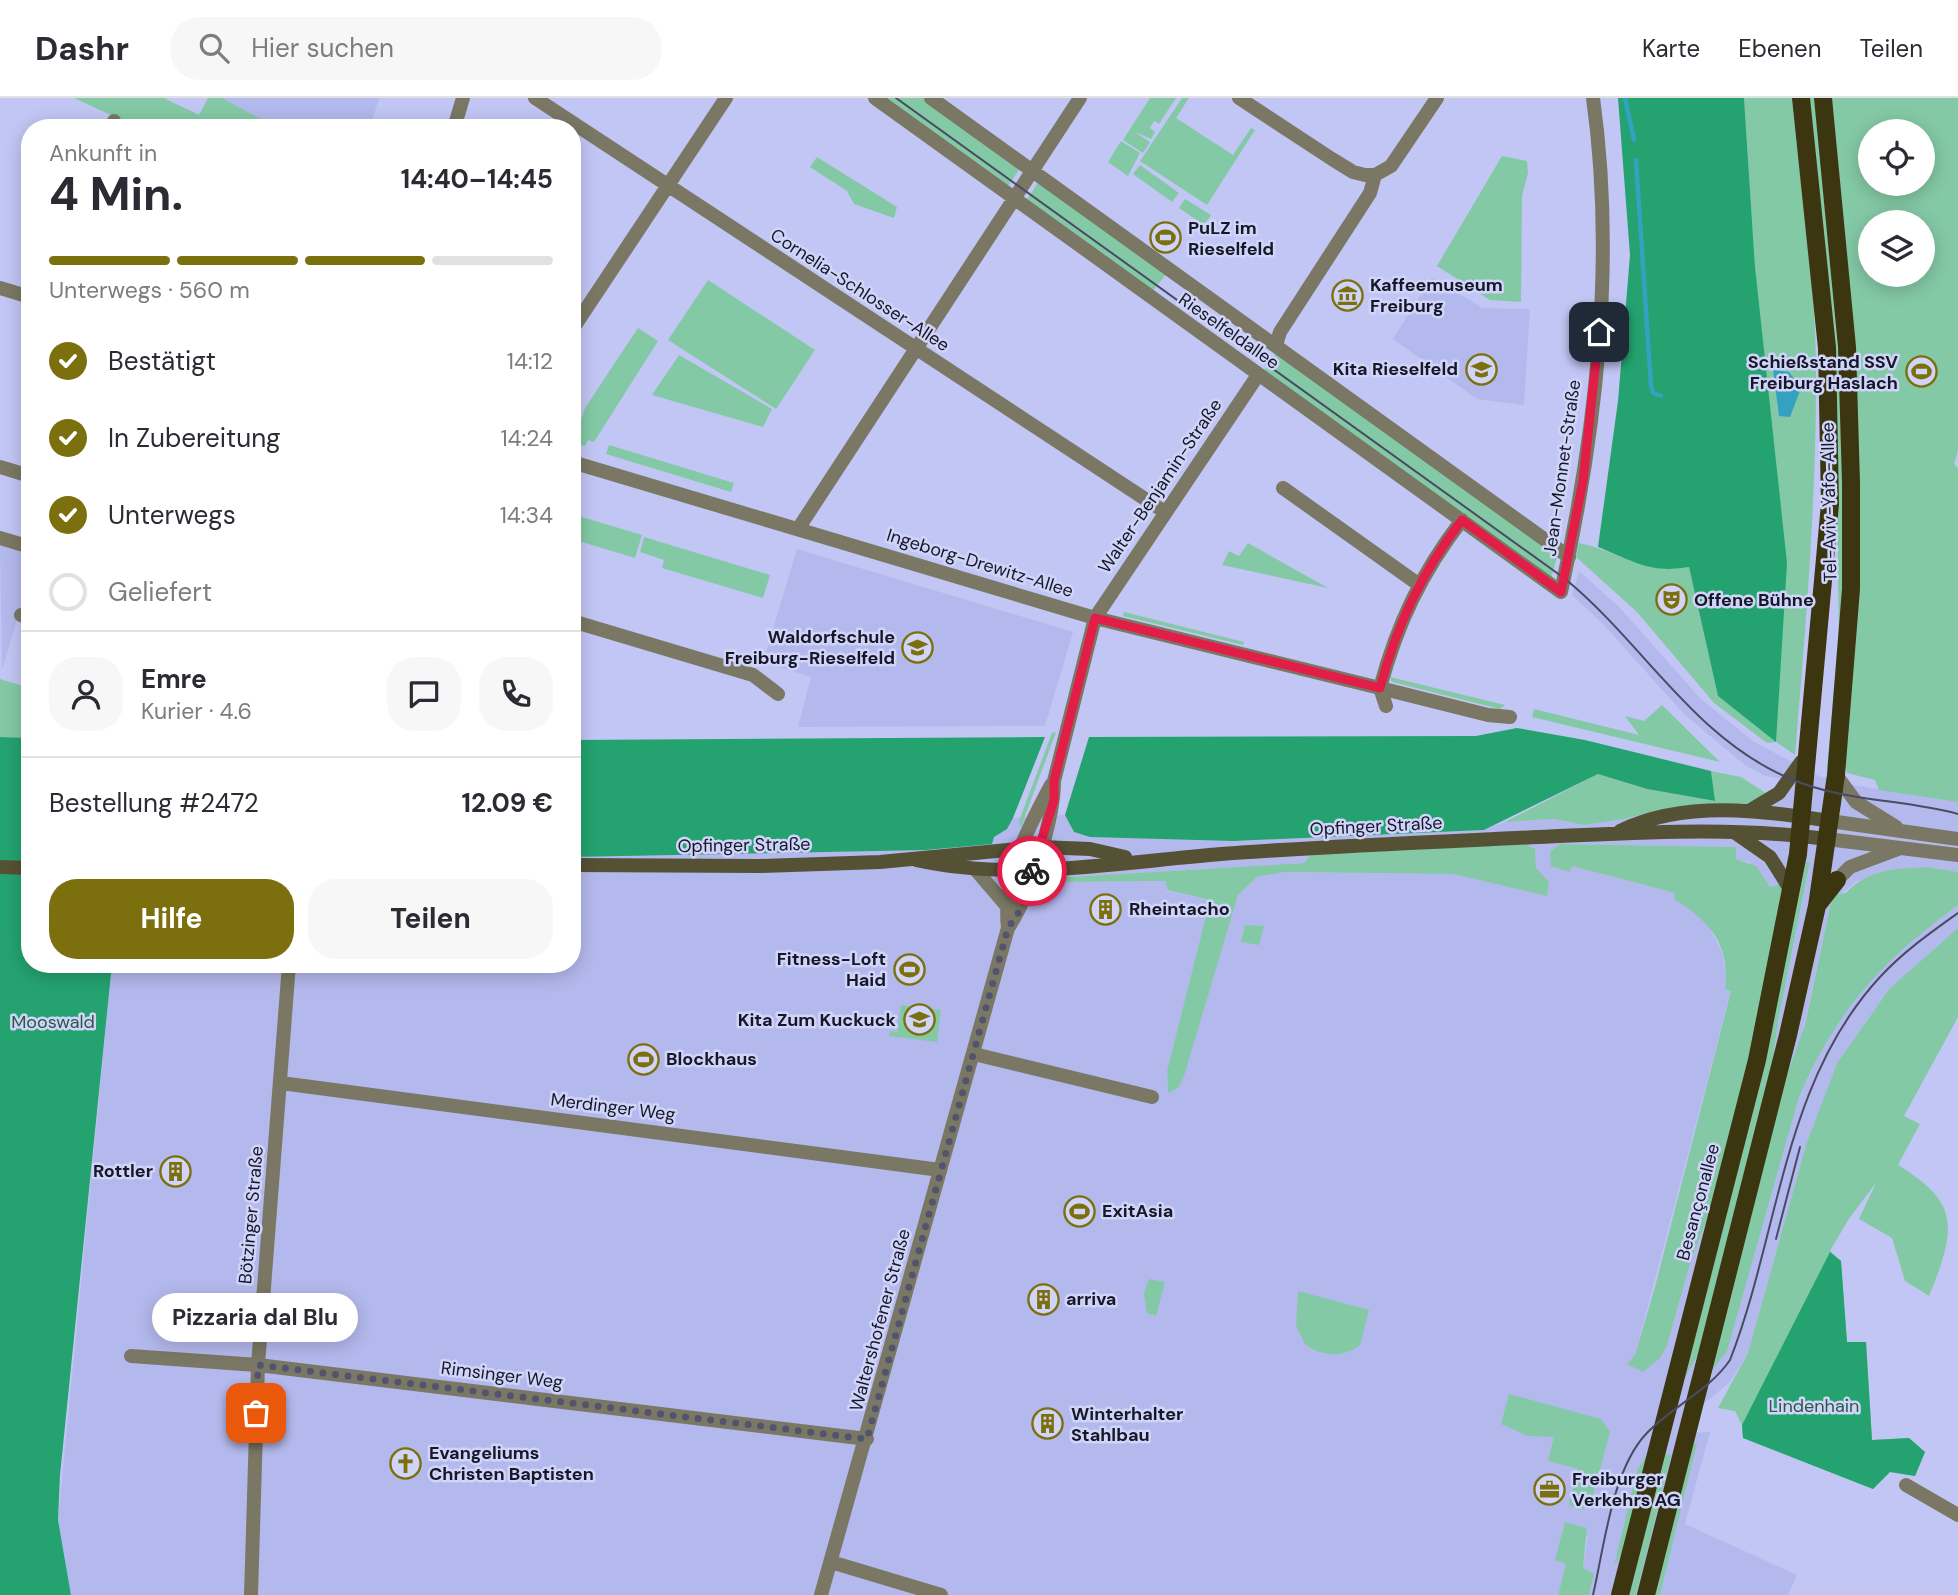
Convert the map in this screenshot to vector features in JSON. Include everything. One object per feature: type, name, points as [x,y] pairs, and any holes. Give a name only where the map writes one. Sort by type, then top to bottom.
[{"type":"main road","name":"Tel-Aviv-Yafo-Allee","points":[[1801,98],[1828,380],[1829,530],[1802,817]]},
{"type":"main road","name":"Tel-Aviv-Yafo-Allee","points":[[1823,98],[1847,346],[1851,483],[1851,589],[1830,821]]},
{"type":"main road","points":[[1748,812],[1779,793],[1801,762],[1810,730]]},
{"type":"main road","name":"Opfinger Straße","points":[[1615,833],[1640,821],[1671,812],[1748,812],[1830,821]]},
{"type":"main road","name":"Besançonallee","points":[[1620,1595],[1757,1060],[1792,892],[1802,817]]},
{"type":"main road","points":[[1646,1595],[1775,1089],[1817,906],[1830,821]]},
{"type":"main road","points":[[1732,831],[1770,857],[1792,892]]},
{"type":"main road","name":"Opfinger Straße","points":[[916,860],[954,868],[1014,868],[1615,833],[1732,831],[1827,839]]},
{"type":"main road","name":"Opfinger Straße","points":[[581,866],[760,866],[916,860],[957,853],[1040,847],[1090,849],[1140,860]]},
{"type":"main road","points":[[0,867],[21,867]]},
{"type":"main road","points":[[1817,906],[1837,880]]},
{"type":"street","points":[[457,119],[463,98]]},
{"type":"street","name":"Cornelia-Schlosser-Allee","points":[[535,98],[567,119]]},
{"type":"street","points":[[581,316],[726,98]]},
{"type":"street","name":"Rieselfeldallee","points":[[875,98],[1561,592]]},
{"type":"street","name":"Rieselfeldallee","points":[[931,98],[1569,557]]},
{"type":"street","points":[[798,529],[1080,98]]},
{"type":"street","points":[[1239,98],[1353,172],[1375,175],[1391,166],[1437,98]]},
{"type":"street","name":"Jean-Monnet-Straße","points":[[1561,592],[1593,404],[1601,308],[1601,205],[1593,98]]},
{"type":"street","name":"Cornelia-Schlosser-Allee","points":[[581,128],[1165,512]]},
{"type":"street","points":[[1276,345],[1280,332],[1370,193],[1375,175]]},
{"type":"street","points":[[0,288],[21,294]]},
{"type":"street","name":"Walter-Benjamin-Straße","points":[[1020,848],[1054,781],[1095,618],[1258,375]]},
{"type":"street","name":"Ingeborg-Drewitz-Allee","points":[[581,465],[1095,618],[1488,715],[1510,717]]},
{"type":"street","points":[[0,467],[21,473]]},
{"type":"street","points":[[1283,488],[1418,584]]},
{"type":"street","points":[[1386,706],[1380,688],[1392,645],[1418,584],[1462,520]]},
{"type":"street","points":[[0,537],[21,544]]},
{"type":"street","points":[[581,624],[753,675],[778,694]]},
{"type":"street","points":[[1836,775],[1856,802],[1903,831]]},
{"type":"street","name":"Walter-Benjamin-Straße","points":[[1040,847],[1054,800],[1054,781]]},
{"type":"street","name":"Opfinger Straße","points":[[1830,821],[1958,839]]},
{"type":"street","name":"Opfinger Straße","points":[[1827,839],[1958,855]]},
{"type":"street","name":"Waltershofener Straße","points":[[821,1595],[867,1439],[1008,928],[1021,909],[1040,847]]},
{"type":"street","name":"Waltershofener Straße","points":[[1008,928],[1005,904],[1020,848]]},
{"type":"street","points":[[1837,880],[1850,867],[1902,848]]},
{"type":"street","points":[[975,869],[1005,904]]},
{"type":"street","name":"Bötzinger Straße","points":[[251,1595],[258,1365],[288,973]]},
{"type":"street","points":[[974,1054],[1152,1097]]},
{"type":"street","name":"Merdinger Weg","points":[[281,1083],[940,1170]]},
{"type":"street","name":"Rimsinger Weg","points":[[131,1356],[258,1365],[867,1439]]},
{"type":"street","points":[[1906,1485],[1958,1514]]},
{"type":"street","points":[[831,1562],[941,1595]]},
{"type":"shaded area","points":[[222,98],[379,98],[373,119],[261,119]]},
{"type":"shaded area","name":"Kita Rieselfeld","points":[[1432,277],[1482,308],[1530,309],[1524,405],[1477,399],[1393,339]]},
{"type":"shaded area","points":[[1773,369],[1789,372],[1801,388],[1790,417],[1779,416]]},
{"type":"shaded area","points":[[0,545],[21,552],[21,607],[2,670]]},
{"type":"shaded area","name":"Waldorfschule Freiburg-Rieselfeld","points":[[797,549],[1073,632],[1045,726],[798,727],[811,677],[763,662]]},
{"type":"shaded area","points":[[1579,571],[1620,608],[1701,699],[1754,742],[1819,776],[1853,785],[1958,802],[1958,872],[1928,867],[1857,881],[1831,902],[1754,1256],[1799,1097],[1829,1035],[1871,978],[1918,934],[1958,905],[1958,928],[1890,988],[1837,1063],[1806,1145],[1748,1353],[1731,1381],[1700,1407],[1694,1433],[1710,1432],[1685,1524],[1797,1575],[1788,1595],[1660,1595],[1696,1444],[1655,1595],[1636,1595],[1645,1557],[1628,1595],[1589,1595],[1594,1573],[1583,1568],[1588,1535],[1555,1560],[1566,1564],[1558,1595],[71,1595],[58,1520],[111,973],[581,973],[581,857],[994,837],[1007,828],[1013,818],[1065,815],[1074,832],[1234,841],[1484,830],[1505,822],[1554,819],[1584,825],[1670,808],[1769,795],[1782,779],[1765,776],[1746,766],[1684,714],[1604,625],[1572,595]],"holes":[[[1526,844],[1535,849],[1536,868],[1545,880],[1454,874],[1285,872],[1257,877],[1238,895],[1168,1092],[1167,1071],[1210,900],[1167,891],[1166,881],[1051,882],[1053,878],[1304,863]],[[1560,844],[1736,847],[1736,859],[1749,862],[1770,887],[1710,1212],[1691,1260],[1667,1346],[1635,1355],[1731,990],[1725,989],[1722,952],[1705,919],[1674,899],[1675,893],[1572,866]],[[1805,862],[1810,863],[1779,1017],[1769,1083],[1767,1047]]]},
{"type":"green space","points":[[74,98],[164,98],[199,115],[208,98],[222,98],[261,119],[120,119]]},
{"type":"green space","points":[[882,98],[923,98],[1020,168],[1007,188]]},
{"type":"green space","points":[[1150,98],[1176,98],[1159,124],[1154,121],[1150,128],[1155,132],[1151,139],[1135,132],[1150,142],[1143,153],[1123,140]]},
{"type":"green space","points":[[1182,98],[1189,98],[1176,118],[1233,155],[1251,128],[1255,130],[1207,205],[1140,161]]},
{"type":"green space","points":[[1618,98],[1744,98],[1755,267],[1787,563],[1776,742],[1718,696],[1689,567],[1653,567],[1598,547],[1618,401],[1630,255]]},
{"type":"green space","points":[[1744,98],[1792,98],[1813,296],[1816,362],[1815,461],[1795,755],[1776,742],[1767,743],[1714,703],[1637,612],[1576,557],[1579,543],[1646,565],[1674,569],[1689,567],[1718,696],[1776,741],[1755,267]]},
{"type":"green space","points":[[1806,98],[1815,98],[1841,383],[1845,557],[1830,768],[1827,768],[1839,634],[1835,405]]},
{"type":"green space","points":[[1832,98],[1958,98],[1958,451],[1954,464],[1958,468],[1958,802],[1879,790],[1875,780],[1847,773],[1851,304]]},
{"type":"green space","points":[[1121,141],[1140,153],[1128,176],[1108,162]]},
{"type":"green space","points":[[1502,156],[1527,161],[1528,173],[1522,196],[1521,302],[1490,300],[1437,266]]},
{"type":"green space","points":[[817,157],[897,207],[894,218],[854,204],[847,191],[810,167]]},
{"type":"green space","points":[[1140,165],[1179,193],[1172,202],[1133,174]]},
{"type":"green space","points":[[1039,181],[1167,273],[1152,292],[1026,201]]},
{"type":"green space","points":[[1185,199],[1211,215],[1204,225],[1179,208]]},
{"type":"green space","points":[[708,280],[815,350],[776,409],[668,340]]},
{"type":"green space","points":[[638,328],[658,341],[594,442],[588,440],[585,446],[581,445],[581,420],[585,408]]},
{"type":"green space","points":[[1277,352],[1558,554],[1551,578],[1263,372]]},
{"type":"green space","points":[[679,355],[772,409],[763,427],[652,395]]},
{"type":"green space","points":[[609,445],[734,483],[731,492],[606,454]]},
{"type":"green space","points":[[581,517],[642,535],[635,558],[581,542]]},
{"type":"green space","points":[[644,537],[770,575],[763,598],[662,568],[664,560],[640,552]]},
{"type":"green space","points":[[1248,543],[1328,588],[1222,565],[1229,551],[1239,556]]},
{"type":"green space","points":[[1124,612],[1244,642],[1243,645],[1123,616]]},
{"type":"green space","points":[[1390,677],[1505,705],[1500,709],[1392,682]]},
{"type":"green space","points":[[0,679],[21,685],[21,738],[0,737]]},
{"type":"green space","points":[[1662,705],[1720,762],[1532,717],[1534,709],[1639,735],[1625,716],[1644,721]]},
{"type":"green space","points":[[1517,728],[1585,740],[1711,771],[1715,801],[1647,789],[1598,774],[1484,830],[1234,841],[1090,837],[1074,832],[1065,815],[1089,737],[1476,736]]},
{"type":"green space","points":[[1056,732],[1021,827],[1019,821],[1052,733]]},
{"type":"green space","name":"Mooswald","points":[[0,737],[21,738],[21,973],[111,973],[60,1475],[58,1520],[71,1595],[0,1595]]},
{"type":"green space","points":[[1045,737],[1013,818],[1007,829],[994,837],[992,844],[926,850],[581,857],[581,740]]},
{"type":"green space","points":[[1711,771],[1741,777],[1769,795],[1755,803],[1738,806],[1670,808],[1584,825],[1554,819],[1505,822],[1598,774],[1647,789],[1714,801]]},
{"type":"green space","points":[[1526,844],[1535,849],[1536,868],[1549,882],[1547,896],[1454,874],[1285,872],[1257,877],[1238,895],[1184,1076],[1178,1088],[1168,1093],[1167,1071],[1210,900],[1167,890],[1166,881],[1051,882],[1052,878],[1304,863],[1312,853]]},
{"type":"green space","points":[[1560,844],[1736,847],[1736,859],[1756,866],[1770,887],[1781,884],[1783,895],[1769,974],[1710,1212],[1691,1260],[1667,1346],[1659,1359],[1643,1372],[1627,1364],[1635,1355],[1655,1287],[1731,991],[1725,989],[1724,959],[1715,935],[1698,916],[1674,899],[1675,893],[1572,866],[1570,872],[1551,866],[1550,852]]},
{"type":"green space","points":[[1806,862],[1810,862],[1779,1017],[1769,1083],[1699,1353],[1682,1382],[1767,1047]]},
{"type":"green space","points":[[1928,867],[1958,872],[1958,905],[1884,967],[1864,989],[1829,1037],[1799,1097],[1727,1351],[1709,1374],[1787,1075],[1805,1025],[1831,902],[1835,894],[1846,893],[1874,874]]},
{"type":"green space","points":[[1245,925],[1264,926],[1259,945],[1241,942]]},
{"type":"green space","points":[[1958,928],[1958,1017],[1904,1116],[1920,1124],[1898,1165],[1932,1191],[1942,1204],[1947,1218],[1945,1251],[1929,1296],[1905,1281],[1892,1238],[1859,1219],[1876,1183],[1848,1220],[1830,1251],[1841,1261],[1847,1342],[1866,1342],[1872,1440],[1909,1438],[1925,1452],[1915,1476],[1890,1472],[1873,1489],[1743,1438],[1742,1425],[1735,1411],[1718,1408],[1748,1353],[1806,1145],[1837,1063],[1890,988]]},
{"type":"green space","name":"Kita Zum Kuckuck","points":[[901,1005],[941,1010],[937,1042],[889,1036],[890,1031],[897,1032]]},
{"type":"green space","name":"Lindenhain","points":[[1830,1252],[1841,1261],[1847,1342],[1866,1342],[1872,1440],[1909,1438],[1925,1452],[1915,1476],[1890,1472],[1873,1489],[1743,1438],[1742,1425]]},
{"type":"green space","points":[[1149,1279],[1165,1282],[1156,1316],[1147,1313],[1144,1293]]},
{"type":"green space","points":[[1298,1291],[1369,1310],[1360,1345],[1347,1352],[1332,1354],[1305,1344],[1296,1326]]},
{"type":"green space","points":[[1509,1394],[1601,1419],[1610,1432],[1590,1506],[1579,1510],[1569,1505],[1578,1469],[1548,1461],[1554,1437],[1528,1436],[1501,1424]]},
{"type":"green space","points":[[1697,1443],[1660,1595],[1655,1595],[1691,1444]]},
{"type":"green space","points":[[1662,1453],[1671,1455],[1636,1595],[1629,1595]]},
{"type":"green space","points":[[1647,1454],[1623,1552],[1614,1566],[1637,1471]]},
{"type":"green space","points":[[1565,1522],[1587,1528],[1583,1568],[1594,1573],[1589,1595],[1558,1595],[1566,1564],[1555,1560]]},
{"type":"waterway","points":[[1625,98],[1634,140]]},
{"type":"waterway","points":[[1636,160],[1651,386],[1653,393],[1661,396]]},
{"type":"tram line","points":[[896,98],[1564,578],[1592,603],[1697,715],[1757,762],[1791,779],[1832,792],[1958,814]]},
{"type":"tram line","points":[[1593,1595],[1617,1488],[1634,1449],[1656,1424],[1712,1381],[1730,1360],[1747,1311],[1787,1160],[1822,1064],[1847,1019],[1880,977],[1907,951],[1958,913]]},
{"type":"tram line","points":[[1776,1239],[1800,1147]]},
{"type":"way so far","points":[[256,1413],[258,1365],[867,1439],[1008,928],[1021,909],[1032,871]]},
{"type":"place","name":"PuLZ im Rieselfeld","points":[[1165,238]]},
{"type":"place","name":"Kaffeemuseum Freiburg","points":[[1347,295]]},
{"type":"place","name":"Kita Rieselfeld","points":[[1481,369]]},
{"type":"place","name":"Schießstand SSV Freiburg Haslach","points":[[1921,372]]},
{"type":"place","name":"Offene Bühne","points":[[1671,600]]},
{"type":"place","name":"Waldorfschule Freiburg-Rieselfeld","points":[[918,647]]},
{"type":"place","name":"Rheintacho","points":[[1106,909]]},
{"type":"place","name":"Fitness-Loft Haid","points":[[909,969]]},
{"type":"place","name":"Kita Zum Kuckuck","points":[[919,1020]]},
{"type":"place","name":"Blockhaus","points":[[643,1059]]},
{"type":"place","name":"Rottler","points":[[176,1171]]},
{"type":"place","name":"ExitAsia","points":[[1079,1211]]},
{"type":"place","name":"arriva","points":[[1043,1299]]},
{"type":"place","name":"Pizzaria dal Blu","points":[[256,1413]]},
{"type":"place","name":"Winterhalter Stahlbau","points":[[1048,1424]]},
{"type":"place","name":"Evangeliums Christen Baptisten","points":[[406,1463]]},
{"type":"place","name":"Freiburger Verkehrs AG","points":[[1549,1489]]},
{"type":"route","points":[[1032,871],[1054,800],[1054,781],[1095,618],[1380,688],[1405,609],[1439,551],[1462,520],[1561,592],[1583,481],[1599,332]]}]
